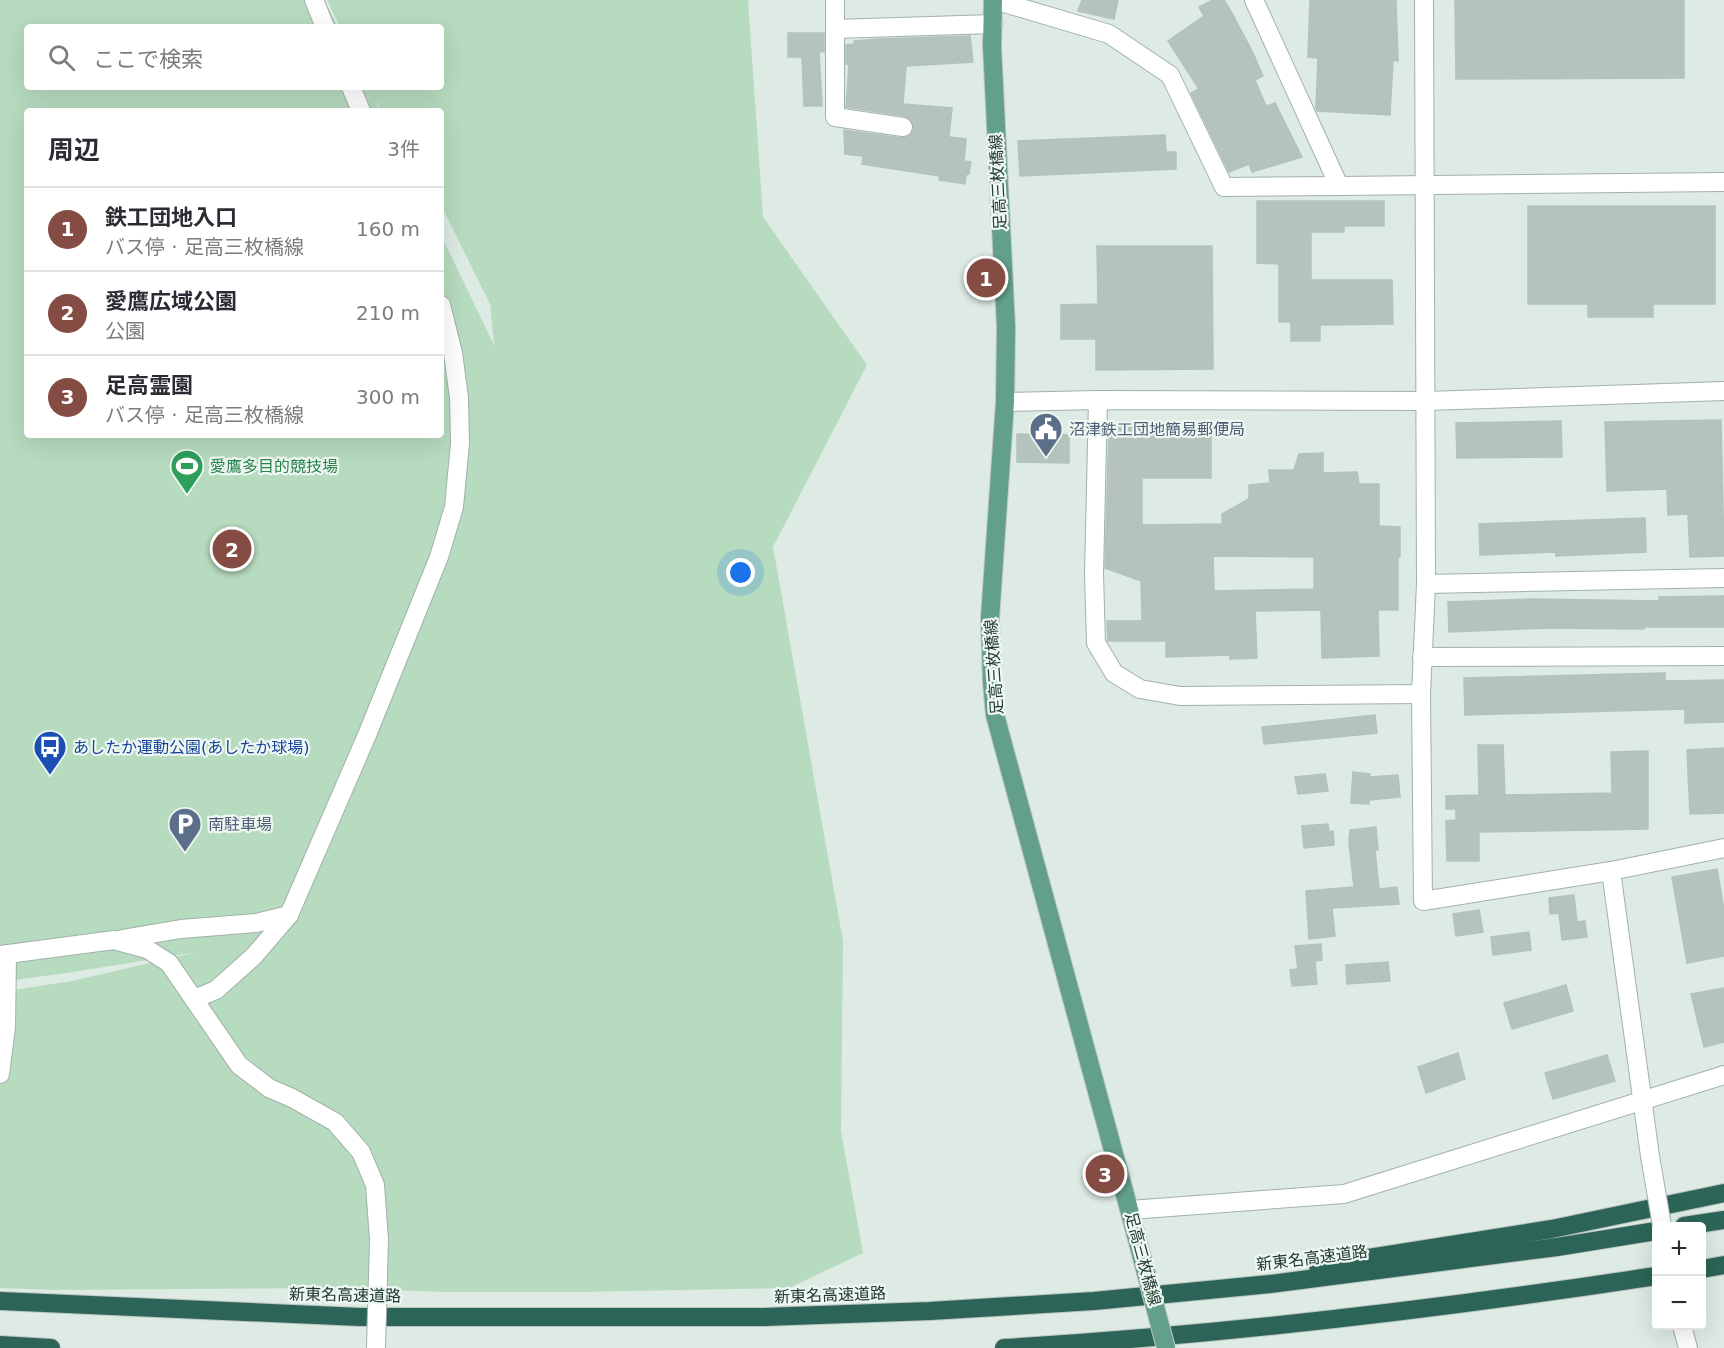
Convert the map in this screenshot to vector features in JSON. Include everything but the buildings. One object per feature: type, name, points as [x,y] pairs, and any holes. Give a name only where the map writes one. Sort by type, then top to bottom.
[{"type":"highway","points":[[1094,1301],[1552,1229],[1724,1193]]},
{"type":"highway","points":[[1706,1223],[1724,1220]]},
{"type":"highway","name":"新東名高速道路","points":[[0,1301],[360,1317],[765,1317],[930,1311],[1094,1301],[1270,1284],[1557,1247],[1652,1232]]},
{"type":"highway","points":[[1706,1268],[1724,1266]]},
{"type":"highway","points":[[1004,1348],[1130,1340],[1302,1323],[1520,1297],[1652,1277]]},
{"type":"highway","points":[[0,1345],[51,1348]]},
{"type":"main road","name":"足高三枚橋線","points":[[993,1],[999,197],[1006,327],[1005,402],[990,618],[995,715],[1166,1348]]},
{"type":"street","points":[[314,0],[325,24]]},
{"type":"street","points":[[835,0],[835,117],[903,127]]},
{"type":"street","points":[[1254,0],[1339,186]]},
{"type":"street","points":[[1424,0],[1426,584],[1421,694],[1423,901],[1611,871],[1724,848]]},
{"type":"street","points":[[993,1],[1109,34],[1170,75],[1224,187],[1724,182]]},
{"type":"street","points":[[835,29],[993,24]]},
{"type":"street","points":[[352,90],[360,108]]},
{"type":"street","points":[[195,999],[216,990],[254,956],[289,915],[367,735],[439,557],[454,507],[460,444],[459,398],[453,353],[444,318]]},
{"type":"street","points":[[1005,402],[1426,401],[1724,391]]},
{"type":"street","points":[[1098,400],[1094,574],[1096,643],[1114,672],[1140,689],[1180,696],[1421,694]]},
{"type":"street","points":[[1426,584],[1724,578]]},
{"type":"street","points":[[1422,657],[1724,656]]},
{"type":"street","points":[[1611,871],[1641,1100],[1661,1222]]},
{"type":"street","points":[[0,1074],[6,1027],[4,954],[181,929],[256,923],[289,915]]},
{"type":"street","points":[[114,940],[147,949],[170,963],[239,1065],[269,1088],[335,1122],[361,1152],[375,1185],[379,1240],[376,1348]]},
{"type":"street","points":[[1132,1217],[1344,1194],[1724,1075]]},
{"type":"green space","points":[[0,0],[324,0],[336,24],[24,24],[24,90],[444,90],[444,24],[339,24],[327,0],[748,0],[763,217],[867,365],[773,547],[843,941],[841,1131],[863,1253],[789,1288],[446,1292],[332,1288],[57,1290],[0,1288],[0,992],[72,981],[197,952],[0,982]]},
{"type":"place","name":"鉄工団地入口","points":[[986,278]]},
{"type":"place","name":"沼津鉄工団地簡易郵便局","points":[[1046,458]]},
{"type":"place","name":"愛鷹多目的競技場","points":[[187,495]]},
{"type":"place","name":"愛鷹広域公園","points":[[232,549]]},
{"type":"place","name":"あしたか運動公園(あしたか球場)","points":[[50,776]]},
{"type":"place","name":"南駐車場","points":[[185,853]]},
{"type":"place","name":"足高霊園","points":[[1105,1174]]}]
